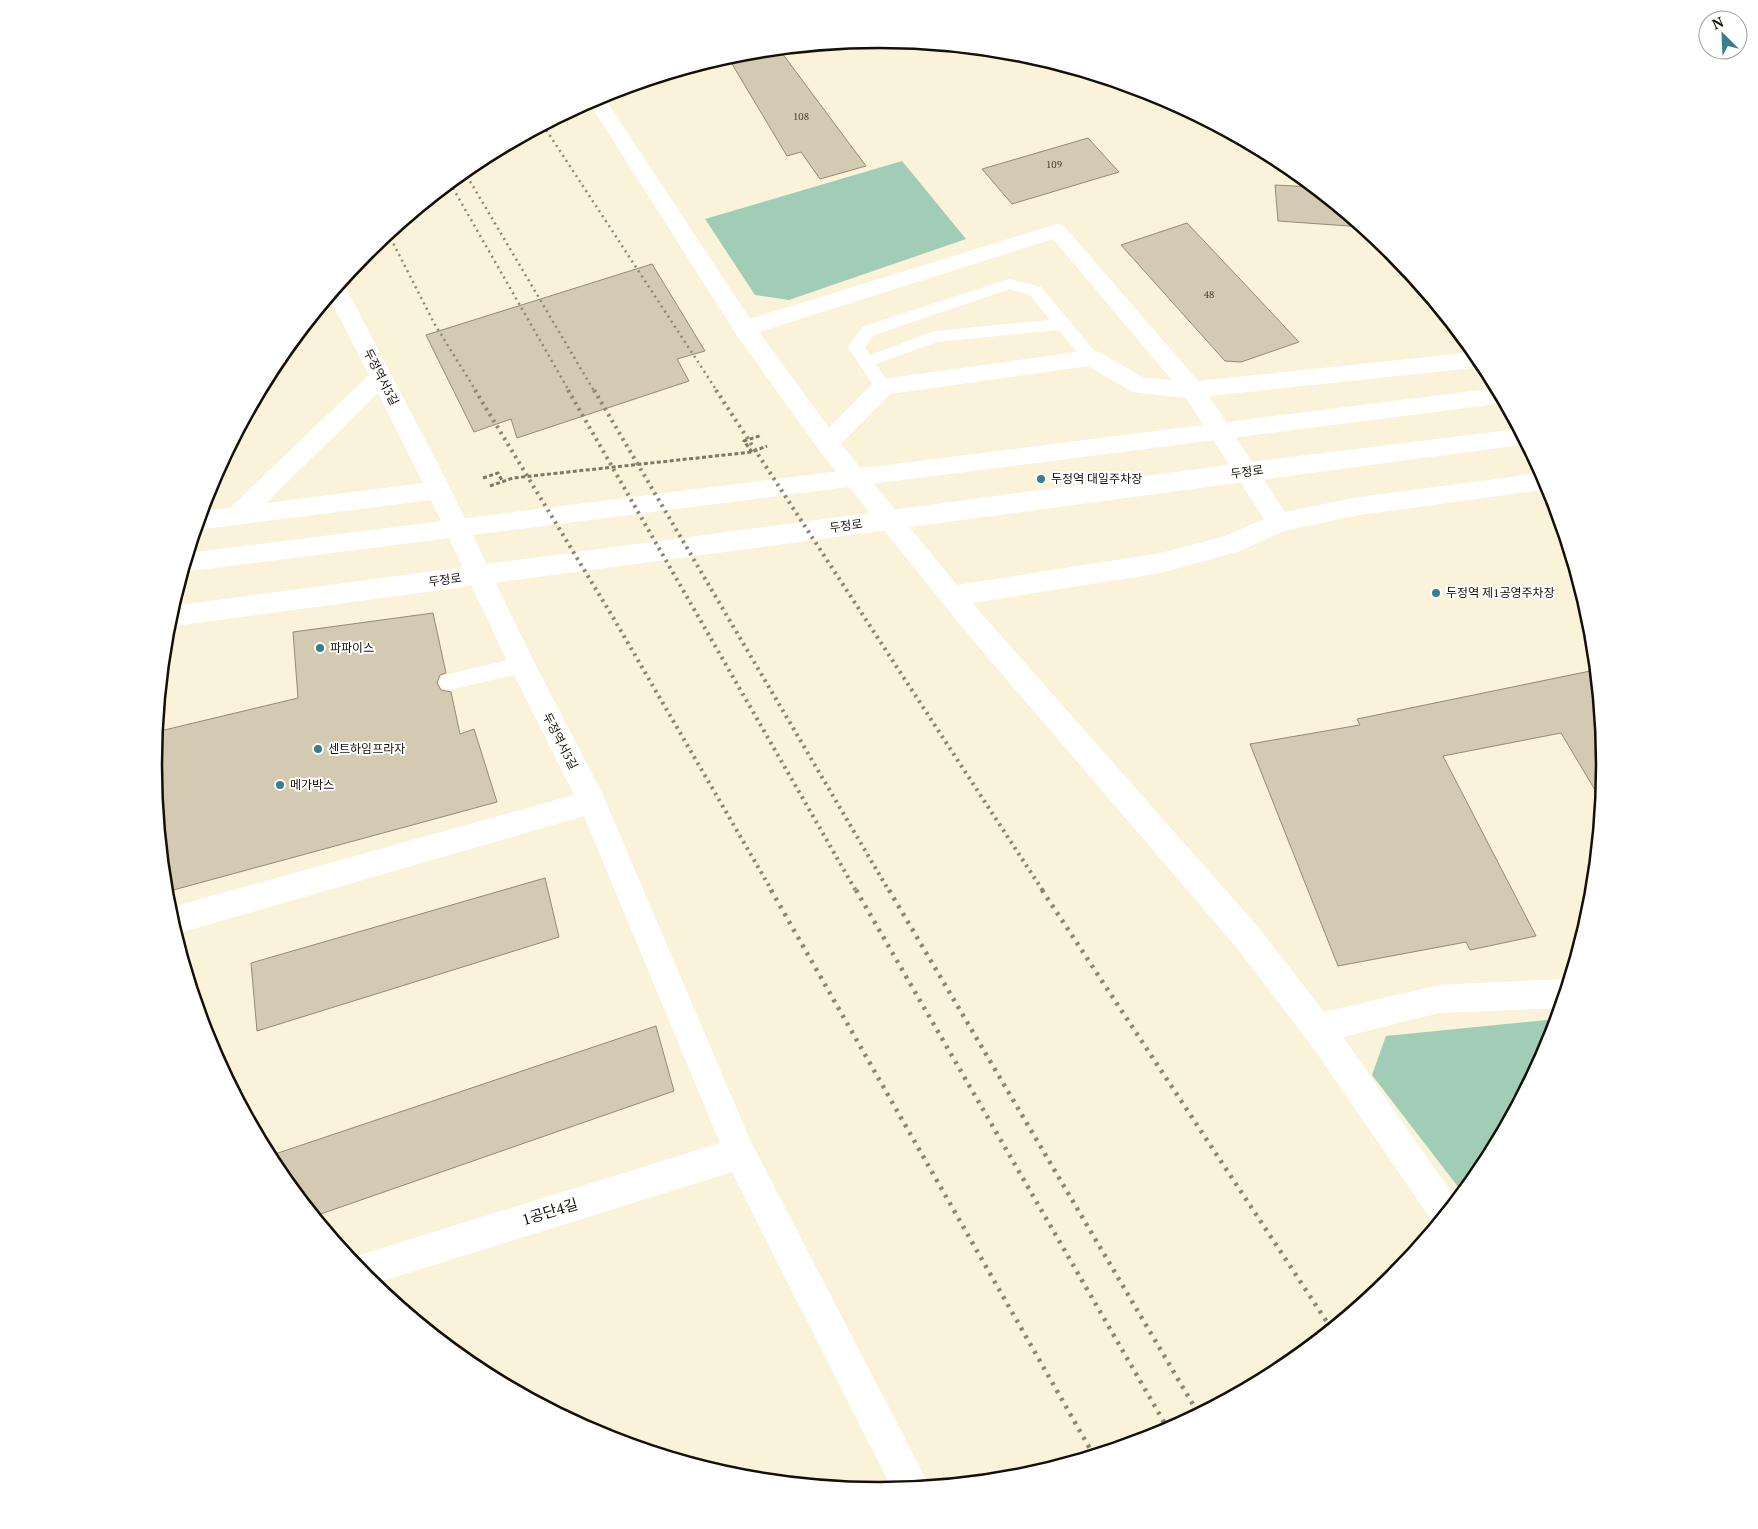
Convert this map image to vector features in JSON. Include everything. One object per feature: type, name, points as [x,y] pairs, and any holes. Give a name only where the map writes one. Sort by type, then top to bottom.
[{"type":"street","points":[[599,105],[744,329],[827,444],[951,596],[1249,940],[1319,1028],[1442,1208]]},
{"type":"street","points":[[744,329],[1057,231],[1193,390],[1279,523]]},
{"type":"street","name":"두정역서3길","points":[[339,293],[439,490],[522,665],[592,802],[740,1153],[908,1481]]},
{"type":"street","points":[[827,444],[883,387],[1091,358],[1140,386],[1193,390],[1471,360]]},
{"type":"street","points":[[237,516],[381,377]]},
{"type":"street","points":[[191,561],[1494,397]]},
{"type":"street","name":"두정로","points":[[178,615],[1266,469],[1517,438]]},
{"type":"street","points":[[951,596],[1161,563],[1231,544],[1279,523],[1359,506],[1538,482]]},
{"type":"street","points":[[205,520],[439,490]]},
{"type":"street","points":[[179,919],[592,802]]},
{"type":"street","points":[[1319,1028],[1439,999],[1559,993]]},
{"type":"street","name":"1공단4길","points":[[369,1268],[740,1153]]},
{"type":"lane","points":[[883,387],[856,347],[868,331],[1008,284],[1035,291],[1091,358]]},
{"type":"lane","points":[[866,362],[935,337],[1062,324]]},
{"type":"lane","points":[[448,682],[522,665]]},
{"type":"path","points":[[752,452],[744,441],[762,435]]},
{"type":"path","points":[[490,486],[513,478],[752,452],[767,446]]},
{"type":"path","points":[[483,478],[498,473],[503,482]]},
{"type":"green space","points":[[902,161],[966,239],[789,300],[755,295],[705,219]]},
{"type":"green space","points":[[1548,1020],[1522,1082],[1500,1123],[1458,1187],[1372,1075],[1386,1036]]},
{"type":"building","points":[[783,54],[866,166],[820,179],[801,152],[787,156],[731,63]]},
{"type":"building","points":[[1088,138],[1119,172],[1012,204],[982,169]]},
{"type":"building","points":[[1275,185],[1302,186],[1353,226],[1278,221]]},
{"type":"building","points":[[1187,223],[1299,342],[1241,362],[1225,361],[1121,245]]},
{"type":"building","points":[[652,264],[705,351],[677,359],[689,381],[517,438],[511,419],[474,432],[426,335]]},
{"type":"building","name":"센트하임프라자","points":[[433,613],[446,673],[440,675],[437,683],[441,690],[451,692],[460,734],[474,729],[497,802],[174,890],[168,858],[164,811],[162,764],[163,730],[298,698],[293,632]]},
{"type":"building","points":[[1590,671],[1596,764],[1595,790],[1561,733],[1443,756],[1536,936],[1470,950],[1466,942],[1338,966],[1250,744],[1360,725],[1357,719]]},
{"type":"building","points":[[545,878],[559,937],[257,1031],[251,963]]},
{"type":"building","points":[[656,1026],[674,1091],[321,1214],[277,1153]]},
{"type":"railway","points":[[546,130],[717,391]]},
{"type":"railway","points":[[468,178],[594,391]]},
{"type":"railway","points":[[453,189],[569,391]]},
{"type":"railway","points":[[391,239],[434,323],[476,391]]},
{"type":"railway","points":[[475,390],[614,619],[772,891]]},
{"type":"railway","points":[[568,390],[856,891]]},
{"type":"railway","points":[[594,390],[889,891]]},
{"type":"railway","points":[[716,390],[1043,891]]},
{"type":"railway","points":[[771,890],[1090,1449]]},
{"type":"railway","points":[[856,890],[1164,1422]]},
{"type":"railway","points":[[889,890],[1195,1408]]},
{"type":"railway","points":[[1042,890],[1328,1323]]},
{"type":"place","name":"두정역 대일주차장","points":[[1041,479]]},
{"type":"place","name":"두정역 제1공영주차장","points":[[1436,593]]},
{"type":"place","name":"파파이스","points":[[320,648]]},
{"type":"place","name":"센트하임프라자","points":[[318,749]]},
{"type":"place","name":"메가박스","points":[[280,785]]}]
